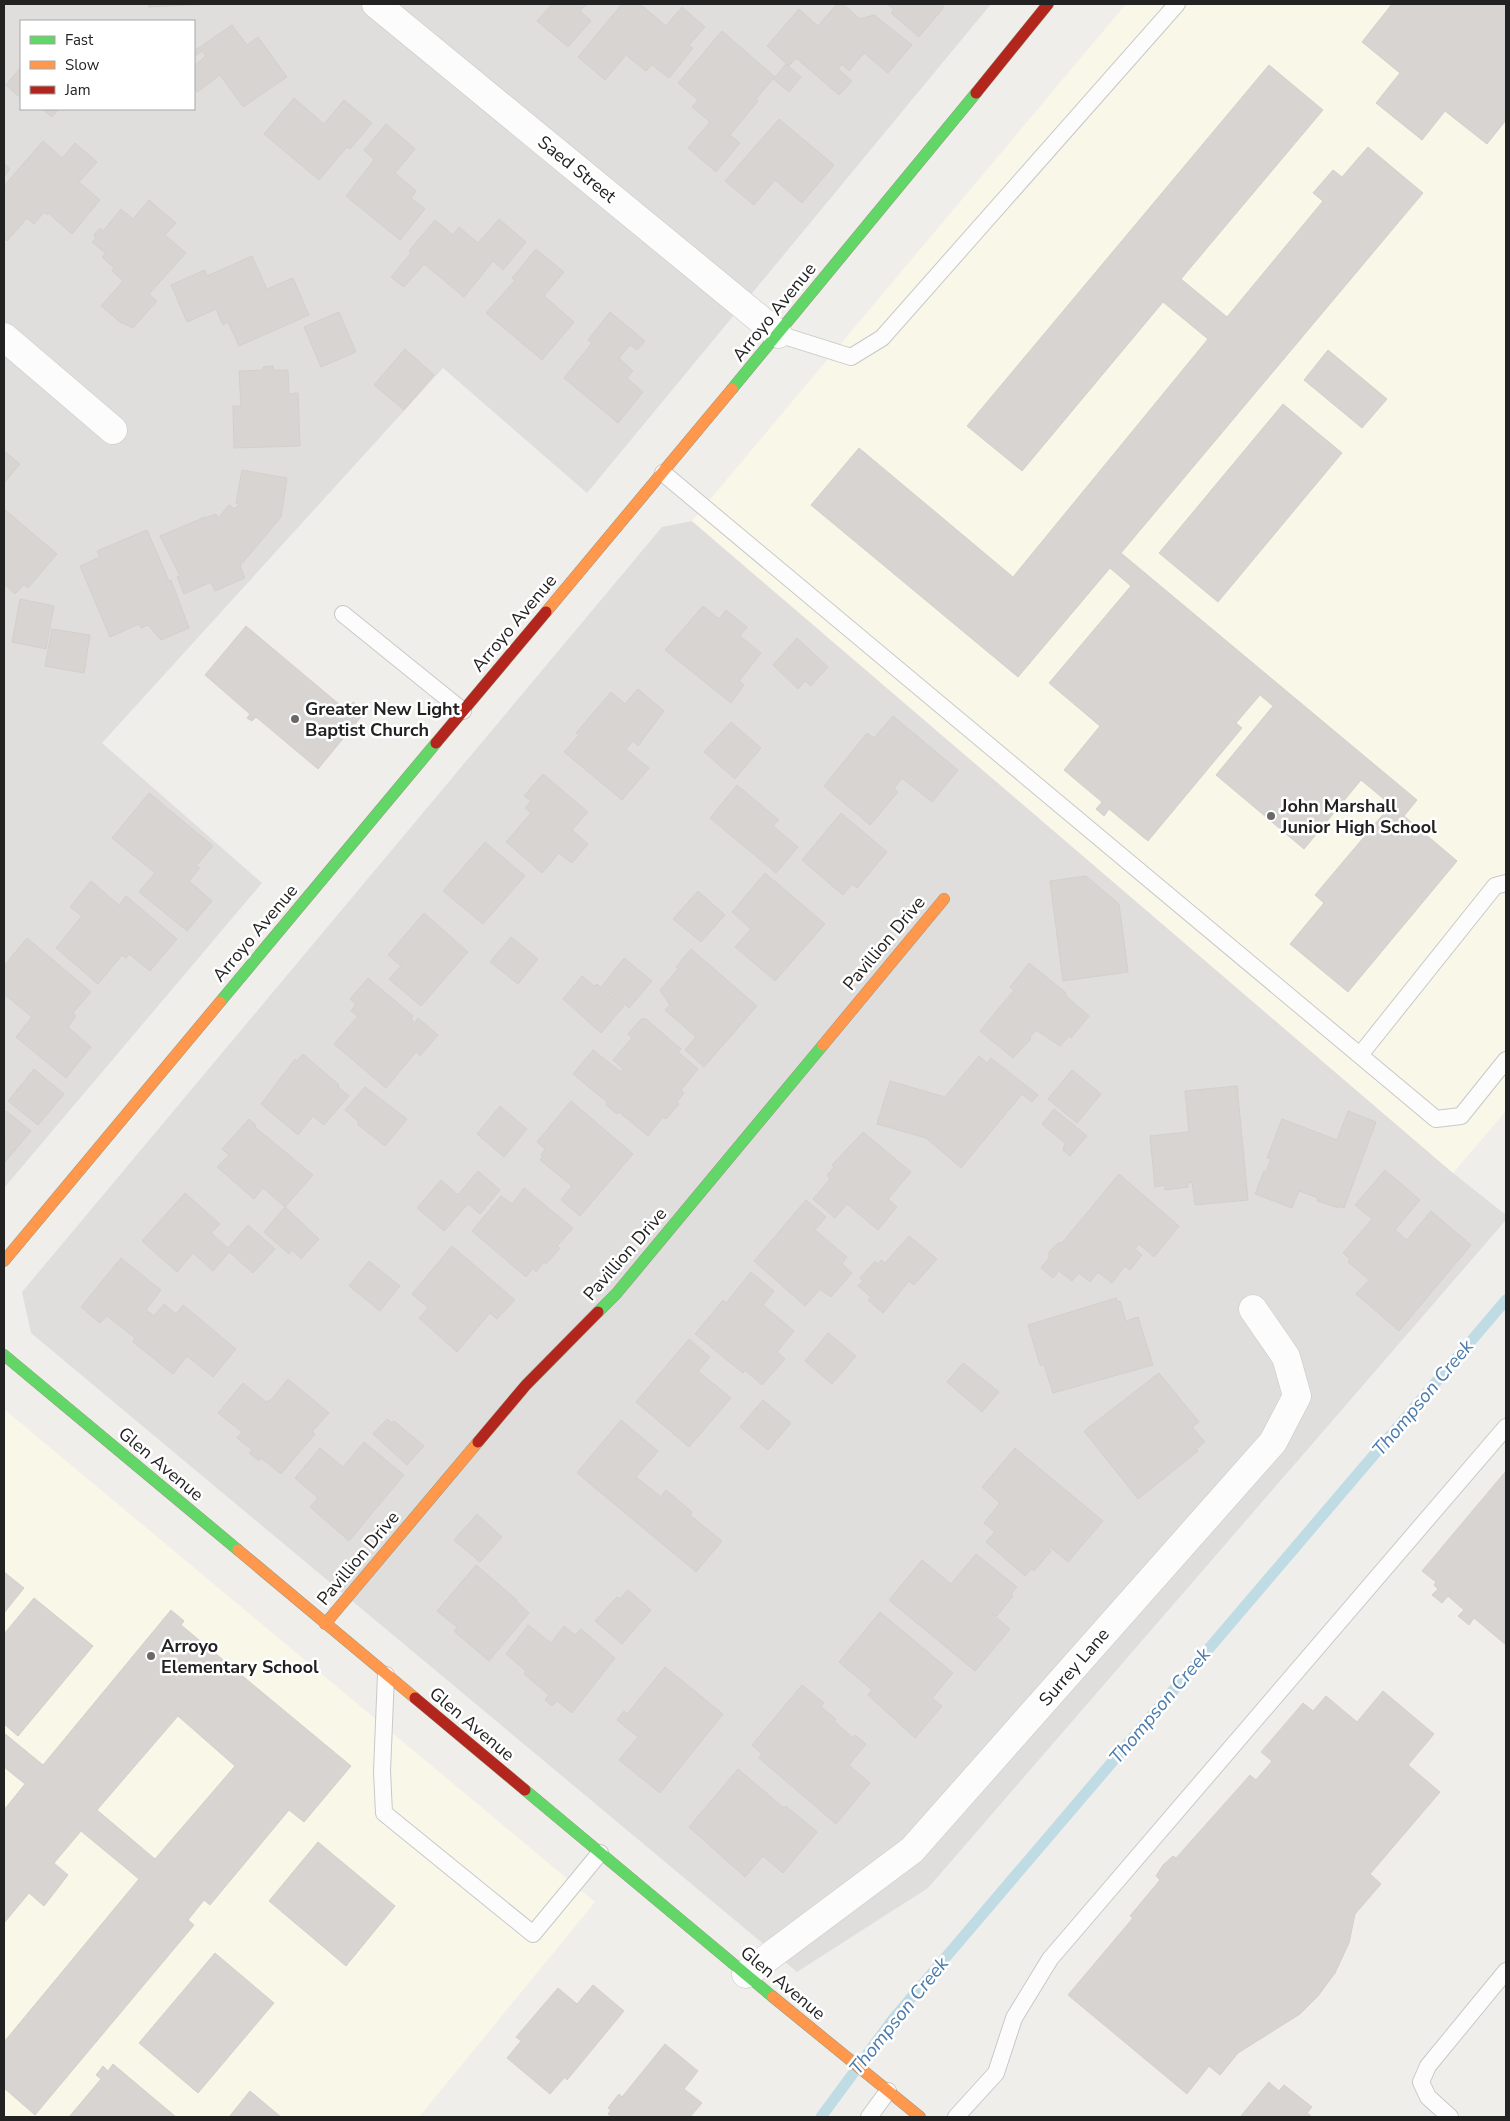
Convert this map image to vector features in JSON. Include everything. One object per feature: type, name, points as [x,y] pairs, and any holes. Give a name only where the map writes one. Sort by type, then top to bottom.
[{"type":"street","name":"Saed Street","points":[[376,4],[778,334]]},
{"type":"street","name":"Arroyo Avenue","points":[[4,1261],[663,473],[1048,4]]},
{"type":"street","points":[[4,337],[113,430]]},
{"type":"street","name":"Pavillion Drive","points":[[325,1624],[526,1385],[616,1294],[944,899]]},
{"type":"street","name":"Surrey Lane","points":[[746,1974],[912,1850],[1273,1442],[1297,1396],[1286,1357],[1253,1309]]},
{"type":"street","name":"Glen Avenue","points":[[4,1354],[826,2042],[920,2117]]},
{"type":"lane","points":[[778,334],[851,356],[882,338],[1178,4]]},
{"type":"lane","points":[[663,473],[1436,1119],[1462,1116],[1506,1060]]},
{"type":"lane","points":[[342,614],[463,711]]},
{"type":"lane","points":[[1360,1056],[1495,886],[1506,883]]},
{"type":"lane","points":[[956,2117],[996,2073],[1014,2018],[1050,1959],[1506,1427]]},
{"type":"lane","points":[[386,1675],[382,1771],[384,1813],[532,1934],[600,1852]]},
{"type":"lane","points":[[1450,2117],[1428,2096],[1421,2082],[1428,2066],[1506,1971]]},
{"type":"lane","points":[[869,2117],[882,2086]]},
{"type":"shaded area","points":[[4,4],[991,4],[587,493],[443,368],[102,743],[262,883],[4,1188]]},
{"type":"shaded area","name":"John Marshall Junior High School","points":[[1126,4],[1506,4],[1506,1111],[1453,1173],[692,521]]},
{"type":"shaded area","points":[[692,521],[1453,1173],[1506,1215],[1506,1220],[928,1888],[797,1972],[31,1333],[22,1292],[662,527]]},
{"type":"shaded area","name":"Arroyo Elementary School","points":[[4,1409],[595,1902],[419,2117],[4,2117]]},
{"type":"building","points":[[148,4],[210,4],[149,7]]},
{"type":"building","points":[[552,4],[587,4],[580,11],[591,21],[568,47],[537,21]]},
{"type":"building","points":[[622,4],[640,4],[666,26],[682,7],[705,27],[689,45],[693,48],[669,78],[652,65],[646,71],[626,55],[605,80],[578,57]]},
{"type":"building","points":[[837,4],[843,4],[860,19],[874,15],[912,45],[888,73],[864,53],[849,71],[842,64],[838,69],[852,81],[839,95],[796,58],[789,66],[767,46],[799,9],[818,26]]},
{"type":"building","points":[[887,4],[939,4],[944,7],[919,37],[891,13],[894,9]]},
{"type":"building","points":[[1392,4],[1506,4],[1506,120],[1487,144],[1445,111],[1422,140],[1376,103],[1400,73],[1362,42]]},
{"type":"building","points":[[232,25],[247,45],[258,37],[287,77],[243,107],[220,75],[197,92],[195,89],[195,65],[206,56],[202,51],[195,56],[195,50]]},
{"type":"building","points":[[722,31],[775,77],[786,64],[801,77],[789,92],[773,79],[756,99],[758,101],[730,135],[740,143],[716,172],[688,148],[710,122],[692,107],[698,100],[678,83]]},
{"type":"building","points":[[1269,65],[1323,110],[1181,279],[1227,317],[1323,201],[1313,193],[1333,170],[1342,177],[1368,147],[1423,193],[1121,553],[1417,800],[1404,816],[1457,861],[1348,992],[1290,944],[1324,903],[1315,895],[1391,805],[1361,780],[1304,849],[1216,775],[1273,706],[1260,695],[1236,723],[1242,728],[1148,841],[1109,809],[1104,816],[1096,809],[1102,802],[1064,770],[1100,726],[1049,683],[1131,586],[1110,568],[1018,677],[811,505],[859,448],[1013,577],[1208,339],[1163,302],[1022,471],[967,426]]},
{"type":"building","points":[[20,68],[20,97],[6,85]]},
{"type":"building","points":[[294,98],[324,124],[344,100],[372,123],[350,149],[347,147],[319,180],[264,134]]},
{"type":"building","points":[[43,110],[58,110],[52,117]]},
{"type":"building","points":[[779,119],[834,165],[802,203],[775,180],[754,205],[725,181]]},
{"type":"building","points":[[386,124],[415,149],[395,173],[416,191],[411,198],[425,209],[400,240],[346,196],[374,160],[364,150]]},
{"type":"building","points":[[43,141],[62,158],[75,143],[97,162],[79,182],[100,200],[72,234],[48,213],[47,215],[44,212],[34,224],[27,218],[7,241],[4,238],[4,186]]},
{"type":"building","points":[[4,163],[10,169],[4,177]]},
{"type":"building","points":[[149,200],[176,223],[165,235],[186,253],[149,294],[157,301],[133,328],[120,322],[101,306],[123,281],[112,271],[114,268],[102,257],[105,253],[92,242],[96,238],[94,235],[100,228],[103,231],[121,209],[133,219]]},
{"type":"building","points":[[499,219],[526,242],[503,270],[493,261],[464,297],[424,264],[404,287],[391,277],[411,253],[409,251],[435,220],[453,235],[459,227],[478,243]]},
{"type":"building","points":[[536,249],[564,272],[544,296],[574,322],[542,360],[486,313],[515,280],[512,278]]},
{"type":"building","points":[[252,256],[267,289],[293,278],[309,315],[239,346],[228,322],[223,325],[216,309],[187,322],[171,285],[205,270],[207,276]]},
{"type":"building","points":[[339,312],[356,352],[321,367],[304,327]]},
{"type":"building","points":[[610,312],[645,341],[637,350],[630,345],[619,358],[633,371],[627,378],[643,392],[618,423],[564,378],[592,343],[588,340]]},
{"type":"building","points":[[405,349],[434,375],[404,410],[374,385]]},
{"type":"building","points":[[1328,350],[1387,399],[1362,428],[1304,380]]},
{"type":"building","points":[[273,366],[274,370],[288,370],[289,394],[298,393],[300,446],[234,448],[233,406],[241,406],[239,371],[263,370],[263,367]]},
{"type":"building","points":[[1283,404],[1342,453],[1218,602],[1159,553]]},
{"type":"building","points":[[4,451],[20,464],[4,483]]},
{"type":"building","points":[[242,470],[287,478],[281,517],[240,566],[245,578],[215,591],[211,582],[184,594],[177,577],[180,576],[160,536],[205,517],[216,514],[218,518],[229,505],[235,509],[239,504],[236,503]]},
{"type":"building","points":[[4,509],[57,554],[28,588],[24,585],[15,594],[4,584]]},
{"type":"building","points":[[147,530],[169,581],[171,580],[189,628],[161,640],[148,625],[141,628],[139,624],[110,637],[80,566],[100,557],[97,551]]},
{"type":"building","points":[[20,599],[54,606],[46,649],[12,642]]},
{"type":"building","points":[[703,606],[719,619],[726,610],[747,627],[740,636],[761,653],[739,681],[744,685],[731,703],[665,650]]},
{"type":"building","points":[[246,626],[346,710],[353,702],[365,712],[318,769],[256,717],[252,721],[247,718],[250,714],[205,675]]},
{"type":"building","points":[[52,629],[90,635],[84,673],[45,666]]},
{"type":"building","points":[[797,638],[828,667],[811,686],[805,681],[798,689],[773,665]]},
{"type":"building","points":[[638,689],[664,711],[638,746],[633,741],[626,749],[649,768],[622,800],[564,752],[579,735],[576,733],[611,692],[625,704]]},
{"type":"building","points":[[893,716],[958,770],[932,802],[902,778],[894,788],[898,792],[870,825],[824,786],[867,733],[874,738]]},
{"type":"building","points":[[731,722],[761,748],[735,779],[704,752]]},
{"type":"building","points":[[543,774],[588,812],[572,830],[588,844],[572,863],[559,853],[542,873],[506,842],[531,813],[525,808],[531,801],[524,796]]},
{"type":"building","points":[[737,785],[779,820],[773,826],[798,847],[776,873],[710,818]]},
{"type":"building","points":[[149,793],[213,846],[196,866],[200,868],[189,881],[212,901],[187,931],[139,892],[155,873],[112,838]]},
{"type":"building","points":[[841,813],[887,852],[857,888],[852,884],[843,895],[802,860]]},
{"type":"building","points":[[485,842],[525,876],[483,924],[443,891]]},
{"type":"building","points":[[765,873],[825,924],[775,981],[735,947],[751,929],[732,912]]},
{"type":"building","points":[[1086,876],[1119,904],[1128,972],[1063,981],[1050,881]]},
{"type":"building","points":[[91,881],[119,905],[126,896],[177,939],[150,971],[129,954],[126,958],[122,955],[98,984],[56,948],[82,916],[70,907]]},
{"type":"building","points":[[698,891],[725,915],[701,942],[673,919]]},
{"type":"building","points":[[424,913],[468,952],[421,1006],[389,979],[401,966],[388,955]]},
{"type":"building","points":[[511,937],[538,959],[518,984],[490,962]]},
{"type":"building","points":[[27,938],[91,992],[73,1013],[76,1016],[68,1027],[91,1047],[66,1078],[16,1037],[32,1017],[4,994],[4,966]]},
{"type":"building","points":[[691,949],[757,1006],[704,1067],[685,1050],[696,1037],[665,1010],[670,1005],[660,990],[678,969],[676,967]]},
{"type":"building","points":[[624,958],[652,981],[629,1008],[602,986]]},
{"type":"building","points":[[1029,963],[1066,993],[1065,995],[1089,1016],[1071,1038],[1069,1036],[1060,1046],[1036,1030],[1030,1037],[1031,1039],[1013,1058],[980,1031],[1014,990],[1010,987]]},
{"type":"building","points":[[582,976],[594,986],[597,984],[624,1006],[601,1033],[563,999]]},
{"type":"building","points":[[368,978],[413,1016],[411,1019],[415,1023],[418,1018],[438,1035],[420,1056],[416,1052],[386,1088],[334,1044],[358,1016],[351,1011],[356,1004],[350,999]]},
{"type":"building","points":[[641,1019],[646,1019],[681,1049],[678,1052],[698,1069],[681,1090],[684,1093],[677,1102],[679,1104],[666,1119],[663,1117],[648,1136],[619,1112],[617,1114],[606,1105],[607,1102],[573,1074],[593,1050],[621,1072],[623,1069],[613,1060],[632,1038],[628,1034]]},
{"type":"building","points":[[303,1054],[349,1096],[324,1125],[313,1116],[298,1135],[261,1104],[295,1059],[297,1061]]},
{"type":"building","points":[[979,1056],[987,1063],[991,1058],[1038,1095],[1032,1102],[1022,1094],[961,1168],[926,1138],[877,1124],[890,1081],[945,1097]]},
{"type":"building","points":[[34,1069],[64,1094],[38,1125],[8,1101]]},
{"type":"building","points":[[1072,1070],[1101,1094],[1077,1123],[1048,1099]]},
{"type":"building","points":[[1237,1086],[1248,1200],[1195,1205],[1192,1182],[1188,1183],[1188,1187],[1165,1190],[1165,1185],[1155,1187],[1150,1136],[1189,1132],[1185,1091]]},
{"type":"building","points":[[365,1087],[407,1119],[385,1146],[357,1124],[359,1122],[345,1110]]},
{"type":"building","points":[[571,1101],[633,1154],[580,1216],[561,1200],[572,1186],[540,1160],[545,1149],[537,1142]]},
{"type":"building","points":[[500,1106],[527,1129],[504,1157],[477,1134]]},
{"type":"building","points":[[1054,1109],[1087,1136],[1070,1156],[1063,1150],[1065,1143],[1042,1124]]},
{"type":"building","points":[[6,1111],[31,1131],[5,1162],[4,1114]]},
{"type":"building","points":[[1348,1111],[1376,1122],[1344,1208],[1317,1201],[1318,1198],[1299,1191],[1292,1208],[1255,1194],[1271,1159],[1267,1158],[1282,1119],[1337,1140]]},
{"type":"building","points":[[249,1119],[256,1125],[255,1127],[313,1175],[285,1207],[263,1188],[254,1199],[217,1167],[229,1155],[222,1149]]},
{"type":"building","points":[[863,1132],[911,1172],[888,1199],[897,1207],[878,1230],[847,1204],[835,1218],[813,1199],[830,1179],[827,1175],[834,1167],[832,1165]]},
{"type":"building","points":[[1385,1170],[1420,1200],[1395,1230],[1407,1240],[1431,1211],[1471,1245],[1399,1331],[1356,1294],[1369,1280],[1348,1262],[1350,1259],[1343,1253],[1372,1219],[1355,1205]]},
{"type":"building","points":[[478,1171],[500,1190],[480,1214],[468,1204],[444,1231],[417,1208],[441,1180],[458,1195]]},
{"type":"building","points":[[1119,1174],[1179,1226],[1154,1257],[1139,1244],[1135,1249],[1142,1255],[1130,1270],[1125,1266],[1112,1283],[1098,1272],[1090,1282],[1079,1273],[1072,1281],[1059,1271],[1053,1278],[1041,1268],[1049,1258],[1049,1252],[1058,1243],[1062,1243]]},
{"type":"building","points":[[524,1188],[573,1228],[557,1246],[560,1248],[546,1264],[544,1262],[536,1272],[533,1268],[526,1277],[472,1231],[501,1196],[512,1204]]},
{"type":"building","points":[[185,1193],[220,1224],[211,1233],[228,1248],[248,1225],[275,1249],[253,1273],[229,1252],[213,1271],[193,1253],[177,1272],[142,1241]]},
{"type":"building","points":[[806,1200],[826,1217],[815,1230],[847,1257],[842,1264],[852,1273],[831,1297],[820,1289],[805,1306],[754,1261]]},
{"type":"building","points":[[285,1207],[319,1239],[301,1259],[292,1250],[289,1254],[264,1232]]},
{"type":"building","points":[[909,1236],[937,1259],[914,1285],[909,1281],[883,1313],[868,1300],[871,1297],[858,1286],[863,1281],[860,1278],[875,1261],[878,1264],[881,1260],[885,1263]]},
{"type":"building","points":[[452,1246],[515,1300],[497,1319],[490,1313],[457,1352],[419,1318],[428,1308],[412,1294]]},
{"type":"building","points":[[121,1258],[161,1290],[146,1310],[154,1316],[164,1304],[176,1314],[183,1305],[236,1349],[213,1377],[187,1356],[173,1374],[133,1342],[135,1338],[107,1316],[100,1323],[81,1307]]},
{"type":"building","points":[[369,1261],[400,1286],[380,1311],[349,1286]]},
{"type":"building","points":[[751,1272],[774,1291],[763,1305],[794,1331],[777,1352],[785,1359],[762,1385],[745,1370],[743,1373],[695,1334],[723,1300],[726,1303]]},
{"type":"building","points":[[1116,1298],[1117,1302],[1120,1301],[1126,1321],[1138,1317],[1153,1365],[1053,1393],[1044,1365],[1040,1365],[1028,1325]]},
{"type":"building","points":[[828,1333],[856,1356],[832,1384],[805,1361]]},
{"type":"building","points":[[689,1339],[710,1357],[698,1371],[731,1398],[689,1447],[636,1402]]},
{"type":"building","points":[[963,1363],[999,1392],[982,1412],[947,1382]]},
{"type":"building","points":[[1159,1373],[1199,1422],[1192,1427],[1205,1442],[1196,1449],[1198,1451],[1138,1499],[1084,1431]]},
{"type":"building","points":[[288,1379],[329,1413],[312,1432],[315,1434],[281,1474],[261,1458],[259,1461],[249,1453],[252,1450],[237,1438],[242,1432],[218,1413],[243,1383],[266,1402],[272,1399]]},
{"type":"building","points":[[763,1400],[791,1423],[768,1450],[740,1427]]},
{"type":"building","points":[[387,1419],[392,1423],[394,1421],[424,1446],[407,1465],[373,1434]]},
{"type":"building","points":[[621,1420],[658,1451],[636,1477],[661,1497],[666,1490],[692,1512],[690,1515],[722,1541],[696,1572],[577,1473]]},
{"type":"building","points":[[364,1442],[404,1475],[349,1541],[310,1507],[318,1498],[295,1478],[320,1448],[343,1467]]},
{"type":"building","points":[[1015,1448],[1103,1521],[1068,1562],[1050,1547],[1048,1549],[1051,1551],[1034,1571],[1032,1568],[1025,1576],[986,1542],[995,1532],[984,1523],[1000,1503],[982,1487]]},
{"type":"building","points":[[1506,1471],[1506,1645],[1474,1618],[1469,1625],[1458,1616],[1464,1610],[1448,1596],[1442,1603],[1432,1595],[1438,1589],[1434,1585],[1436,1582],[1422,1571]]},
{"type":"building","points":[[477,1514],[502,1537],[480,1562],[454,1540]]},
{"type":"building","points":[[976,1554],[1017,1587],[1011,1594],[1013,1596],[997,1616],[992,1614],[1010,1629],[975,1671],[889,1600],[922,1560],[951,1584]]},
{"type":"building","points":[[476,1565],[517,1600],[529,1613],[489,1661],[454,1631],[457,1627],[437,1611]]},
{"type":"building","points":[[4,1572],[24,1588],[4,1613]]},
{"type":"building","points":[[628,1590],[651,1610],[622,1644],[595,1621],[617,1597],[620,1599]]},
{"type":"building","points":[[34,1598],[93,1646],[18,1736],[4,1724],[4,1634]]},
{"type":"building","points":[[171,1610],[184,1621],[181,1625],[351,1766],[304,1822],[289,1810],[210,1905],[204,1900],[188,1920],[194,1925],[35,2115],[4,2088],[4,2042],[139,1879],[81,1831],[54,1863],[68,1875],[44,1906],[29,1893],[4,1923],[4,1810],[25,1784],[4,1767],[4,1733],[43,1765]],"holes":[[[178,1716],[235,1766],[155,1859],[97,1810]]]},
{"type":"building","points":[[880,1612],[953,1673],[932,1698],[942,1706],[915,1738],[868,1695],[872,1690],[839,1662]]},
{"type":"building","points":[[528,1625],[551,1643],[564,1626],[575,1635],[581,1629],[615,1658],[572,1713],[557,1701],[552,1706],[545,1700],[549,1695],[524,1674],[526,1671],[506,1654]]},
{"type":"building","points":[[665,1667],[723,1714],[660,1793],[619,1760],[638,1737],[617,1720],[624,1711],[627,1714]]},
{"type":"building","points":[[802,1685],[824,1703],[821,1707],[836,1719],[834,1721],[853,1738],[855,1735],[866,1744],[849,1765],[870,1783],[836,1824],[759,1758],[762,1754],[752,1745]]},
{"type":"building","points":[[1383,1691],[1434,1734],[1408,1765],[1440,1792],[1370,1874],[1381,1884],[1355,1914],[1349,1943],[1335,1973],[1318,1996],[1300,2014],[1238,2053],[1220,2075],[1209,2066],[1187,2094],[1068,1995],[1133,1918],[1130,1916],[1160,1880],[1156,1876],[1163,1865],[1173,1856],[1176,1858],[1250,1775],[1256,1780],[1272,1761],[1261,1752],[1303,1703],[1313,1711],[1326,1696],[1357,1722]]},
{"type":"building","points":[[738,1769],[784,1808],[786,1806],[817,1832],[783,1873],[763,1856],[745,1877],[689,1827]]},
{"type":"building","points":[[318,1842],[395,1906],[346,1966],[269,1901]]},
{"type":"building","points":[[215,1953],[274,2003],[198,2093],[139,2043]]},
{"type":"building","points":[[593,1985],[624,2011],[567,2080],[565,2077],[550,2094],[507,2058],[521,2041],[516,2037],[558,1988],[577,2004]]},
{"type":"building","points":[[665,2044],[698,2071],[684,2089],[702,2103],[690,2117],[612,2117],[608,2114],[611,2110],[608,2108],[619,2094],[622,2097]]},
{"type":"building","points":[[113,2064],[176,2117],[69,2117],[101,2079],[96,2075],[103,2066],[108,2071]]},
{"type":"building","points":[[1269,2082],[1279,2091],[1284,2085],[1312,2107],[1307,2113],[1312,2117],[1240,2117]]},
{"type":"building","points":[[250,2091],[281,2117],[229,2117]]},
{"type":"waterway","name":"Thompson Creek","points":[[821,2117],[894,2018],[1506,1300]]},
{"type":"traffic: fast","points":[[732,389],[976,93]]},
{"type":"traffic: fast","points":[[220,1002],[436,743]]},
{"type":"traffic: fast","points":[[598,1312],[616,1294],[823,1045]]},
{"type":"traffic: fast","points":[[4,1355],[238,1550]]},
{"type":"traffic: fast","points":[[525,1790],[773,1997]]},
{"type":"traffic: slow","points":[[546,612],[732,389]]},
{"type":"traffic: slow","points":[[823,1045],[944,899]]},
{"type":"traffic: slow","points":[[4,1261],[220,1002]]},
{"type":"traffic: slow","points":[[325,1624],[478,1442]]},
{"type":"traffic: slow","points":[[238,1550],[415,1698]]},
{"type":"traffic: slow","points":[[773,1997],[920,2117]]},
{"type":"traffic: jam","points":[[976,93],[1048,4]]},
{"type":"traffic: jam","points":[[436,743],[546,612]]},
{"type":"traffic: jam","points":[[478,1442],[526,1385],[598,1312]]},
{"type":"traffic: jam","points":[[415,1698],[525,1790]]},
{"type":"place","name":"Greater New Light Baptist Church","points":[[295,719]]},
{"type":"place","name":"John Marshall Junior High School","points":[[1271,816]]},
{"type":"place","name":"Arroyo Elementary School","points":[[151,1656]]}]
